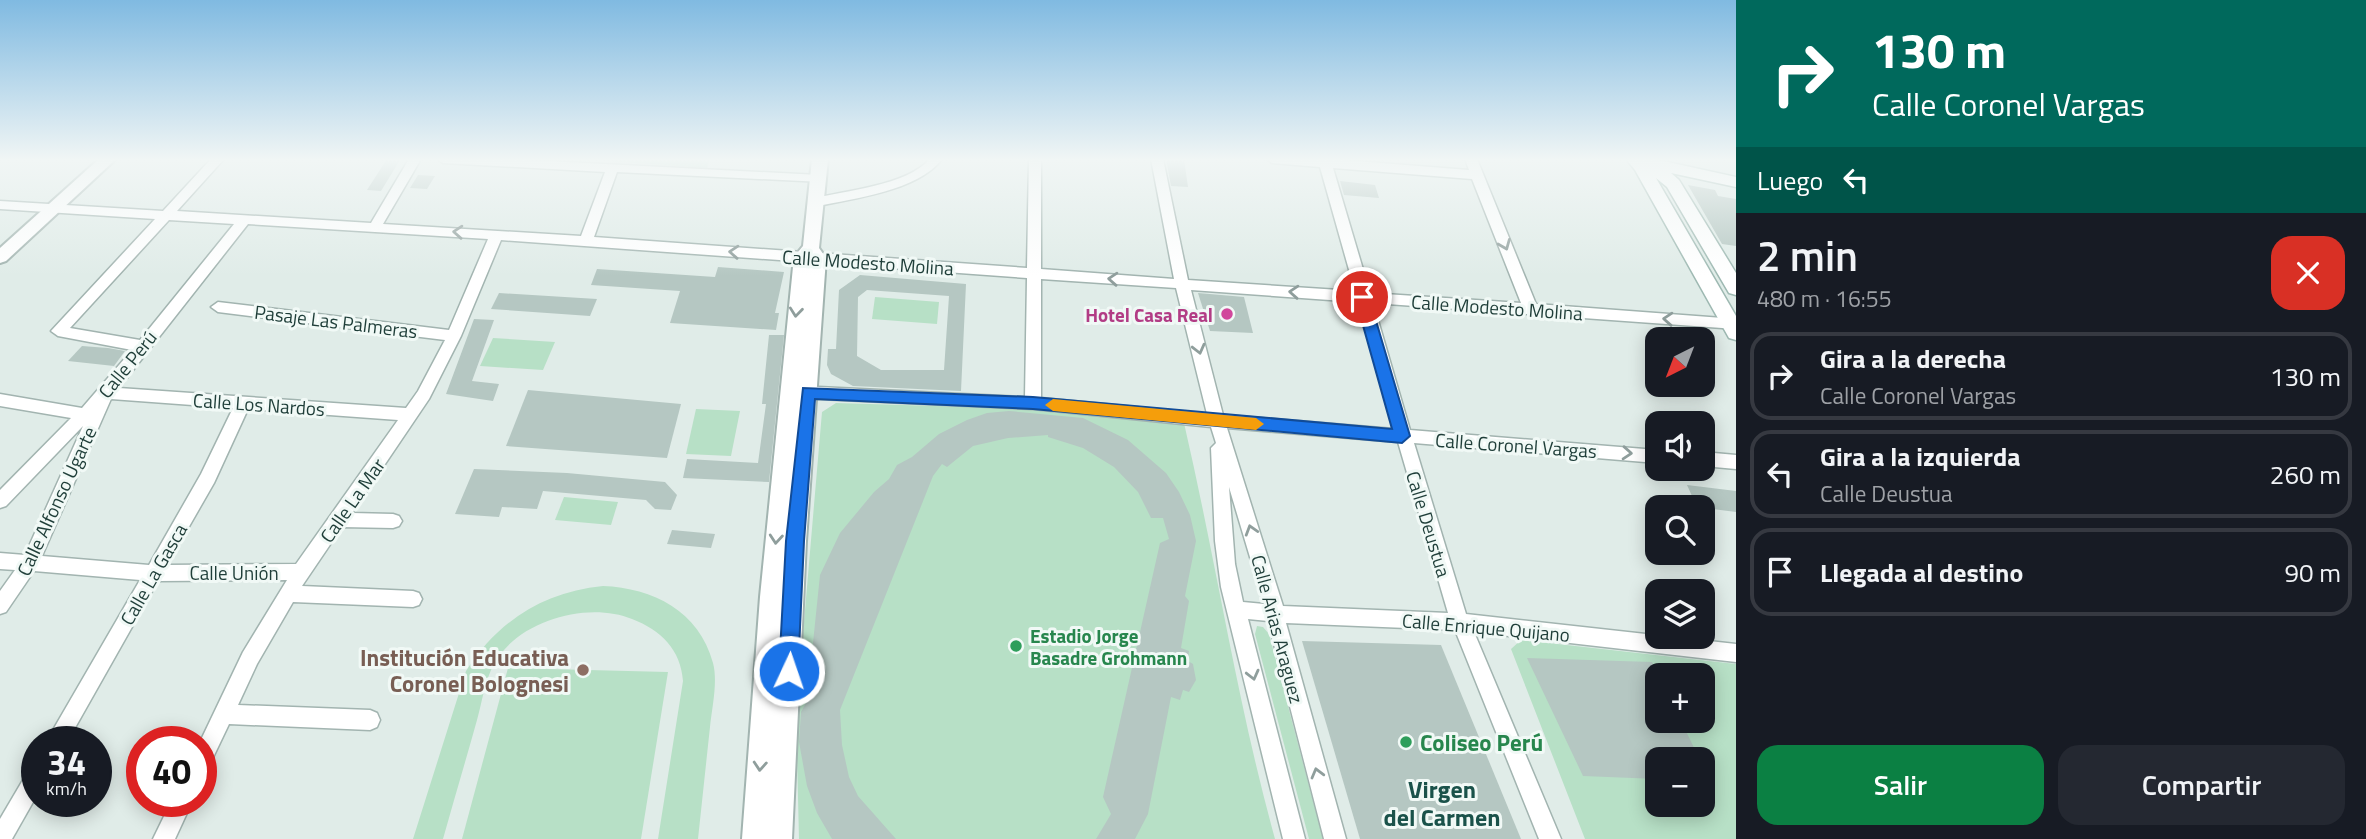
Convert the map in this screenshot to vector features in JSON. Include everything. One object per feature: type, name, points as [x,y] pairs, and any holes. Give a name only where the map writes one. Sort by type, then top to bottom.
[{"type":"main road","points":[[1659,198],[1734,327]]},
{"type":"main road","points":[[1682,198],[1736,288]]},
{"type":"main road","points":[[1687,246],[1711,247]]},
{"type":"street","points":[[0,257],[66,198]]},
{"type":"street","points":[[142,346],[58,331],[184,198]]},
{"type":"street","points":[[375,227],[392,198]]},
{"type":"street","points":[[586,241],[602,198]]},
{"type":"street","points":[[755,839],[817,198]]},
{"type":"street","points":[[817,202],[834,198]]},
{"type":"street","points":[[1033,403],[1035,198]]},
{"type":"street","name":"Calle Arias Araguez","points":[[1165,198],[1182,283],[1217,421],[1276,614],[1278,632],[1335,839]]},
{"type":"street","name":"Calle Deustua","points":[[1335,198],[1451,599],[1463,622],[1549,839]]},
{"type":"street","points":[[1486,198],[1531,310]]},
{"type":"street","name":"Calle Modesto Molina","points":[[0,205],[810,255],[1734,327]]},
{"type":"street","name":"Calle Perú","points":[[0,501],[106,393],[245,219]]},
{"type":"street","name":"Calle La Mar","points":[[217,728],[250,658],[301,572],[411,415],[454,336],[496,235]]},
{"type":"street","name":"Pasaje Las Palmeras","points":[[218,307],[454,336]]},
{"type":"street","name":"Calle Coronel Vargas","points":[[798,392],[1033,403],[1217,421],[1645,455]]},
{"type":"street","name":"Calle Los Nardos","points":[[106,393],[411,415]]},
{"type":"street","name":"Calle Alfonso Ugarte","points":[[0,606],[30,564],[106,393]]},
{"type":"street","points":[[0,400],[83,414]]},
{"type":"street","name":"Calle La Gasca","points":[[65,726],[208,478],[243,403]]},
{"type":"street","name":"Calle Arias Araguez","points":[[1217,421],[1223,528],[1234,610],[1242,631],[1294,839]]},
{"type":"street","points":[[779,839],[795,541],[795,432]]},
{"type":"street","points":[[1715,460],[1736,461]]},
{"type":"street","points":[[337,520],[393,521]]},
{"type":"street","name":"Calle Unión","points":[[0,561],[153,573],[301,572]]},
{"type":"street","points":[[288,594],[413,599]]},
{"type":"street","name":"Calle Enrique Quijano","points":[[1234,610],[1463,622],[1736,653]]},
{"type":"street","points":[[224,714],[370,720]]},
{"type":"street","points":[[0,839],[21,803]]},
{"type":"street","points":[[164,839],[175,817]]},
{"type":"green space","points":[[875,297],[939,302],[937,324],[872,319]]},
{"type":"green space","points":[[493,338],[555,342],[543,370],[480,366]]},
{"type":"green space","name":"Estadio Jorge Basadre Grohmann","points":[[836,403],[1035,409],[1184,423],[1249,736],[1275,839],[799,839],[796,715],[822,412]]},
{"type":"green space","points":[[696,409],[740,411],[731,456],[686,454]]},
{"type":"green space","points":[[564,497],[618,502],[611,525],[555,520]]},
{"type":"green space","points":[[603,586],[639,592],[672,606],[697,629],[713,663],[715,686],[698,839],[658,839],[683,681],[674,651],[660,635],[632,619],[595,612],[555,618],[520,636],[505,649],[488,677],[443,839],[413,839],[466,671],[479,653],[492,637],[508,624],[542,602],[581,589]]},
{"type":"green space","points":[[1257,626],[1263,627],[1269,634],[1323,839],[1309,839],[1255,634]]},
{"type":"green space","points":[[1521,640],[1736,664],[1736,839],[1585,839],[1511,649]]},
{"type":"green space","points":[[508,668],[668,672],[641,839],[462,839]]},
{"type":"building","points":[[1696,198],[1736,199],[1736,246],[1722,244]]},
{"type":"building","points":[[718,267],[784,272],[775,313],[779,313],[776,330],[670,323],[680,291],[591,285],[597,269],[715,277]]},
{"type":"building","points":[[860,275],[966,284],[961,391],[853,386],[831,374],[827,365],[828,349],[836,349],[839,290]],"holes":[[[867,290],[949,296],[944,370],[881,370],[857,356],[858,297]]]},
{"type":"building","points":[[499,293],[597,299],[590,316],[491,309]]},
{"type":"building","name":"Hotel Casa Real","points":[[1198,293],[1244,297],[1253,333],[1210,331]]},
{"type":"building","points":[[474,319],[494,320],[472,381],[499,384],[493,401],[446,394]]},
{"type":"building","points":[[769,335],[784,335],[769,482],[683,478],[687,459],[758,463],[766,404],[762,404]]},
{"type":"building","points":[[82,346],[125,351],[114,366],[68,361]]},
{"type":"building","points":[[528,390],[681,404],[667,458],[506,446]]},
{"type":"building","points":[[1009,411],[1083,418],[1128,440],[1166,473],[1190,515],[1196,541],[1185,596],[1189,601],[1181,648],[1189,651],[1188,661],[1193,664],[1196,680],[1189,692],[1183,690],[1180,700],[1171,697],[1148,814],[1135,839],[1096,839],[1111,814],[1103,797],[1160,543],[1169,539],[1163,518],[1151,518],[1138,492],[1114,467],[1083,448],[1048,435],[1008,438],[973,446],[947,467],[942,464],[933,476],[840,710],[842,745],[849,777],[858,796],[896,839],[832,839],[817,813],[807,786],[799,742],[801,712],[807,701],[820,575],[840,533],[874,492],[889,479],[897,465],[912,457],[939,434],[967,420],[987,413]]},
{"type":"building","points":[[474,469],[567,473],[665,482],[677,495],[671,510],[655,509],[646,500],[543,491],[537,509],[502,507],[499,517],[455,514]]},
{"type":"building","points":[[1687,485],[1736,491],[1736,512],[1715,509],[1715,495],[1692,495]]},
{"type":"building","points":[[672,530],[715,534],[711,548],[667,544]]},
{"type":"building","name":"Coliseo Perú","points":[[1302,641],[1441,645],[1521,839],[1360,839]]},
{"type":"building","points":[[1527,658],[1652,662],[1645,663],[1645,733],[1687,733],[1694,747],[1645,747],[1645,779],[1583,776]]},
{"type":"slow traffic","points":[[1053,405],[1256,424]]},
{"type":"place","name":"Hotel Casa Real","points":[[1227,314]]},
{"type":"place","name":"Estadio Jorge Basadre Grohmann","points":[[1016,646]]},
{"type":"place","name":"Institución Educativa Coronel Bolognesi","points":[[583,670]]},
{"type":"place","name":"Coliseo Perú","points":[[1406,742]]},
{"type":"district","name":"Virgen del Carmen","points":[[1442,803]]},
{"type":"route","points":[[789,671],[795,541],[808,393],[1033,403],[1402,436],[1362,297]]}]
